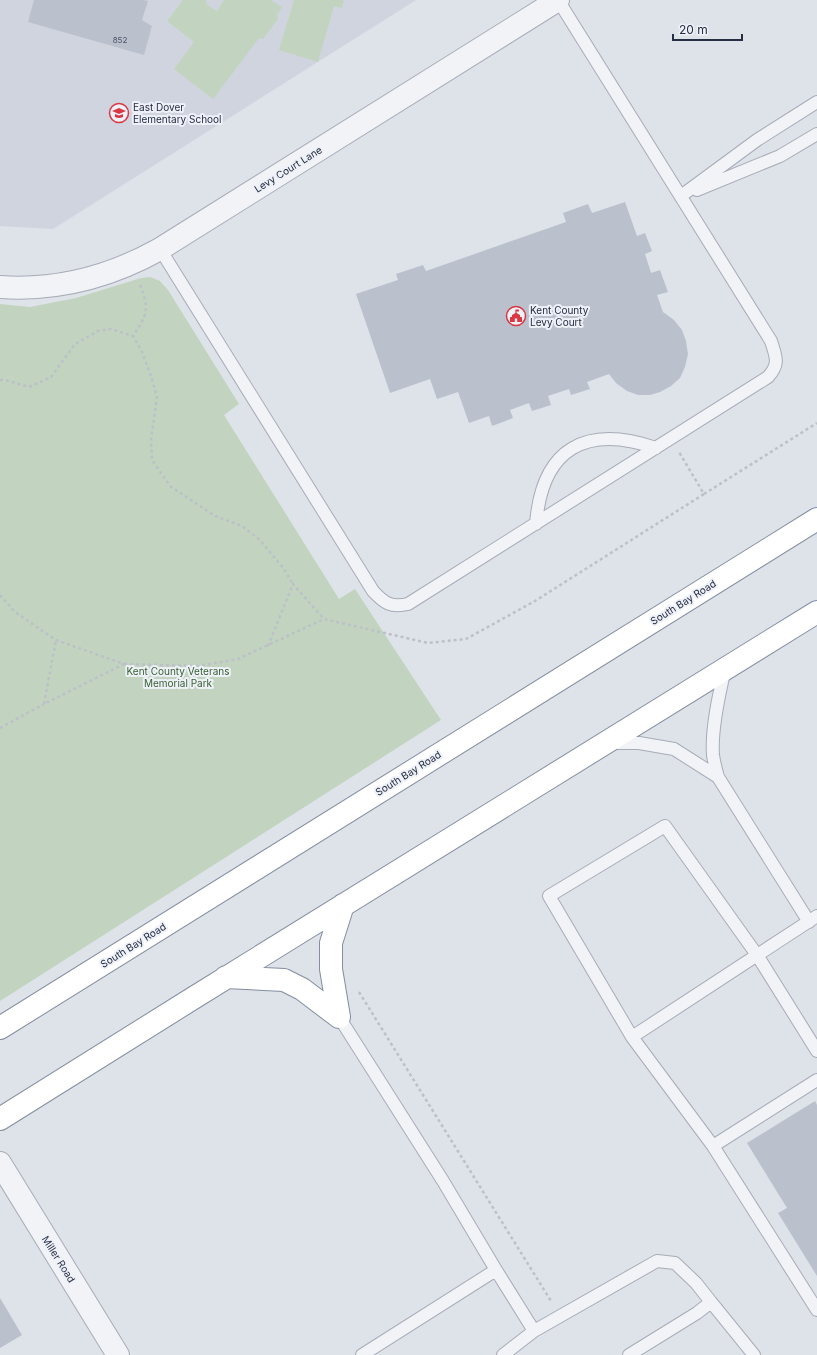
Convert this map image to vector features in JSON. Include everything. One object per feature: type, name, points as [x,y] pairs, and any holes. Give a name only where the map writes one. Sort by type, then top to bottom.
[{"type":"highway","name":"South Bay Road","points":[[0,1028],[817,519]]},
{"type":"highway","points":[[0,1119],[226,977],[817,612]]},
{"type":"highway","points":[[339,1017],[331,970],[331,943],[343,905]]},
{"type":"highway","points":[[226,977],[284,980],[302,988],[339,1017]]},
{"type":"street","name":"Levy Court Lane","points":[[0,287],[57,285],[108,273],[137,262],[558,0]]},
{"type":"street","name":"Miller Road","points":[[0,1163],[118,1355]]},
{"type":"lane","points":[[160,248],[373,591],[382,601],[400,606],[408,604],[768,377],[773,372],[776,364],[776,356],[771,341],[558,0]]},
{"type":"lane","points":[[681,196],[757,140],[817,102]]},
{"type":"lane","points":[[681,196],[780,156],[817,134]]},
{"type":"lane","points":[[536,524],[537,507],[545,480],[561,457],[573,448],[586,441],[601,438],[639,442],[656,448]]},
{"type":"lane","points":[[632,1037],[813,919],[718,777],[713,756],[714,737],[719,694],[725,669]]},
{"type":"lane","points":[[605,743],[639,743],[674,748],[718,777]]},
{"type":"lane","points":[[817,1051],[757,955],[665,826],[549,896],[632,1037],[713,1146],[817,1310]]},
{"type":"lane","points":[[339,1017],[439,1175],[534,1330]]},
{"type":"lane","points":[[713,1146],[817,1080]]},
{"type":"lane","points":[[503,1355],[534,1330],[657,1261],[675,1263],[696,1284],[754,1355]]},
{"type":"lane","points":[[362,1355],[496,1270]]},
{"type":"lane","points":[[629,1355],[697,1313],[711,1302]]},
{"type":"path","points":[[133,336],[144,320],[146,310],[145,298],[140,285]]},
{"type":"path","points":[[0,380],[29,387],[51,378],[75,344],[98,331],[111,329],[133,336],[142,352],[157,397],[151,439],[152,460],[170,486],[215,516],[242,526],[260,540],[284,569],[293,584],[324,619]]},
{"type":"path","points":[[704,494],[817,423]]},
{"type":"path","points":[[268,646],[293,584]]},
{"type":"path","points":[[0,595],[15,612],[56,640],[124,664],[0,728]]},
{"type":"path","points":[[44,704],[56,640]]},
{"type":"path","points":[[356,987],[551,1301]]},
{"type":"shaded area","name":"East Dover Elementary School","points":[[0,0],[416,0],[53,229],[0,226]]},
{"type":"green space","points":[[183,0],[206,0],[207,5],[217,11],[224,0],[271,0],[282,7],[277,15],[278,19],[263,39],[259,38],[213,99],[174,69],[194,42],[167,21]]},
{"type":"green space","points":[[294,0],[344,0],[342,8],[334,6],[318,62],[279,50]]},
{"type":"green space","name":"Kent County Veterans Memorial Park","points":[[150,277],[160,281],[168,290],[239,404],[224,415],[339,599],[355,589],[441,720],[0,1001],[0,304],[30,307],[76,298],[141,278]]},
{"type":"building","points":[[34,0],[148,1],[142,20],[152,26],[144,55],[28,22]]},
{"type":"building","name":"Kent County Levy Court","points":[[625,202],[637,236],[645,233],[652,251],[645,254],[651,273],[660,270],[668,292],[657,295],[663,312],[674,320],[682,330],[686,341],[688,354],[685,367],[680,378],[671,386],[650,395],[638,395],[627,391],[616,383],[609,374],[587,382],[590,389],[571,395],[569,389],[548,396],[551,405],[532,411],[529,403],[510,410],[513,418],[492,426],[489,416],[469,423],[458,392],[437,399],[430,379],[390,393],[356,294],[398,280],[396,274],[423,265],[426,271],[566,222],[563,213],[588,204],[592,213]]},
{"type":"building","points":[[815,1101],[817,1105],[817,1276],[778,1213],[787,1208],[747,1143]]},
{"type":"building","points":[[0,1298],[22,1335],[0,1348]]},
{"type":"place","name":"East Dover Elementary School","points":[[119,113]]},
{"type":"place","name":"Kent County Levy Court","points":[[516,316]]}]
